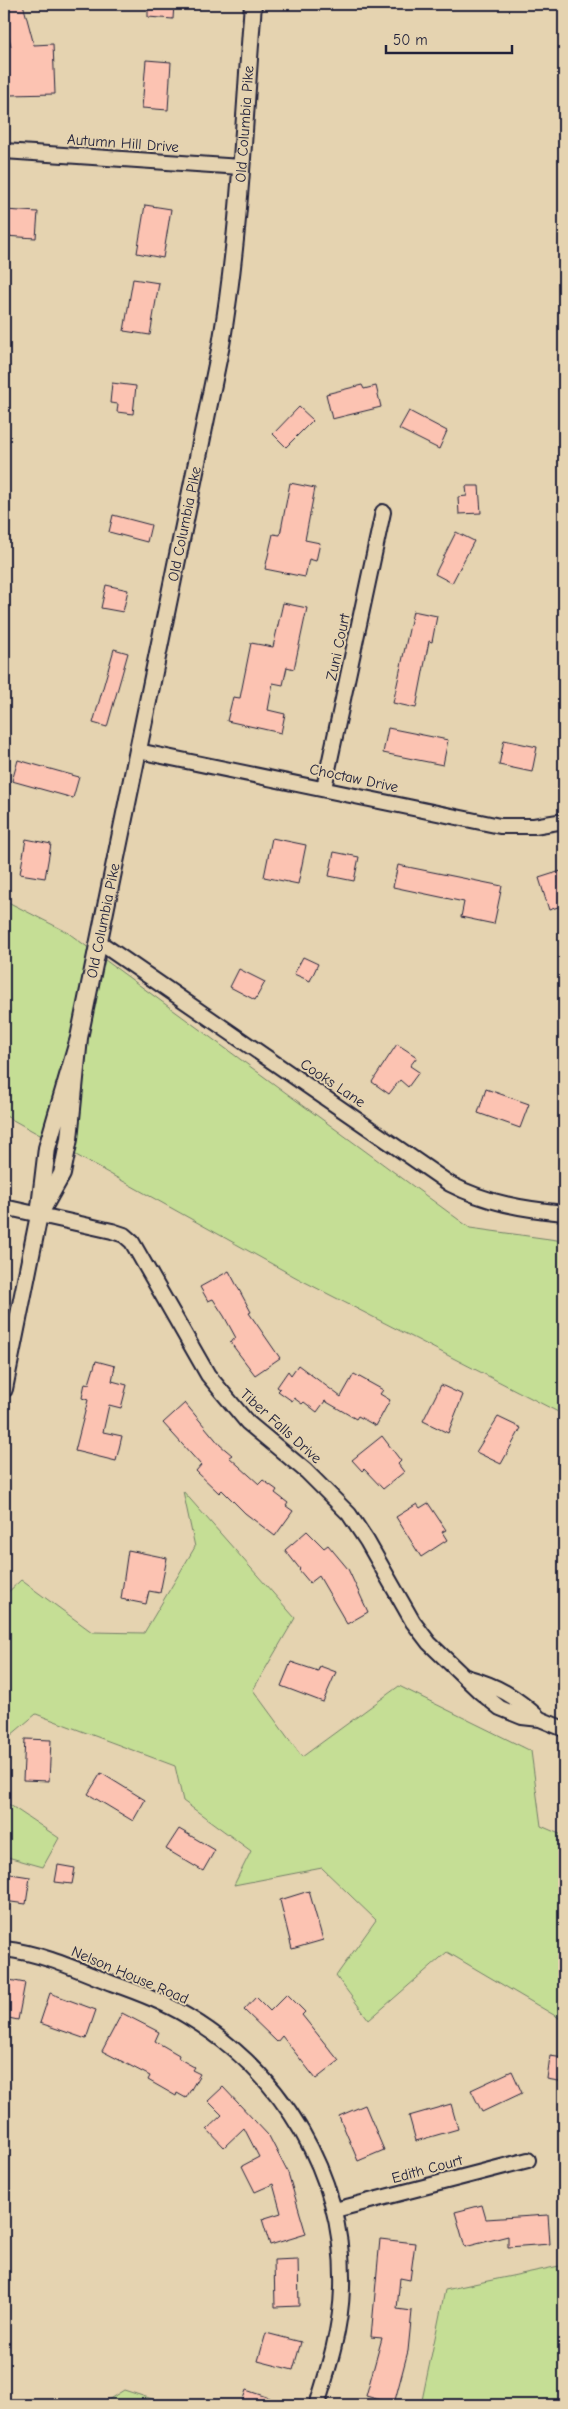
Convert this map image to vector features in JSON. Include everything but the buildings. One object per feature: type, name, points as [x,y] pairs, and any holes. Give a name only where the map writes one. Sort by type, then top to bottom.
[{"type":"street","name":"Old Columbia Pike","points":[[4,1389],[39,1215],[47,1148],[79,1038],[221,346],[231,284],[253,4]]},
{"type":"street","name":"Autumn Hill Drive","points":[[4,151],[241,167]]},
{"type":"street","name":"Zuni Court","points":[[324,788],[383,512]]},
{"type":"street","name":"Choctaw Drive","points":[[138,752],[324,788],[500,826],[534,826],[564,821]]},
{"type":"street","name":"Cooks Lane","points":[[99,942],[450,1184],[471,1195],[512,1207],[564,1213]]},
{"type":"street","name":"Tiber Falls Drive","points":[[4,1207],[112,1231],[124,1235],[132,1242],[208,1376],[249,1424],[330,1493],[367,1541],[413,1622],[429,1643],[465,1676],[479,1692],[500,1708],[522,1717],[540,1719],[564,1730]]},
{"type":"street","name":"Nelson House Road","points":[[4,1948],[48,1958],[151,1998],[187,2016],[251,2064],[276,2092],[301,2127],[315,2156],[335,2210],[340,2244],[342,2288],[338,2327],[328,2370],[317,2405]]},
{"type":"street","name":"Edith Court","points":[[335,2210],[528,2160]]},
{"type":"green space","points":[[4,900],[67,932],[470,1228],[564,1241],[564,1415],[299,1279],[4,1115]]},
{"type":"green space","points":[[183,1491],[295,1618],[253,1690],[302,1757],[399,1686],[531,1751],[541,1826],[564,1836],[564,2021],[447,1952],[369,2020],[336,1976],[376,1920],[322,1868],[234,1885],[251,1851],[183,1801],[175,1766],[36,1714],[4,1741],[4,1596],[21,1580],[92,1632],[144,1633],[195,1547]]},
{"type":"green space","points":[[4,1795],[7,1803],[59,1838],[43,1867],[4,1856]]},
{"type":"green space","points":[[564,2265],[564,2405],[421,2405],[445,2290]]},
{"type":"green space","points":[[124,2390],[171,2405],[100,2405]]}]
